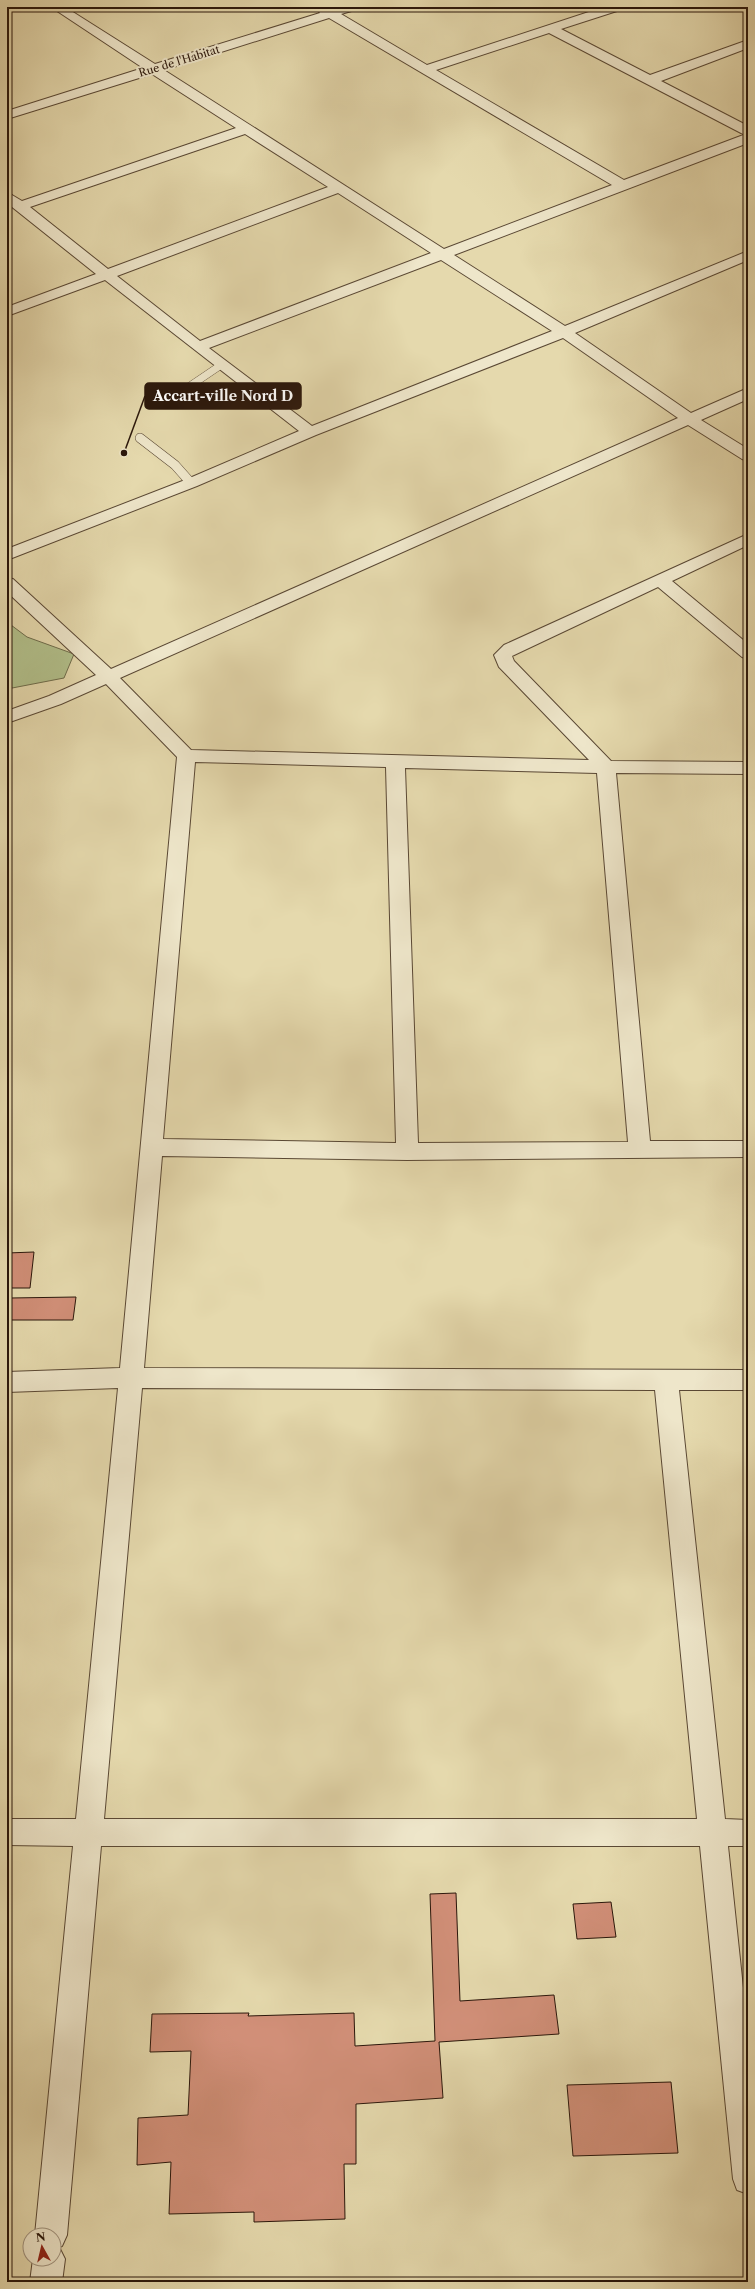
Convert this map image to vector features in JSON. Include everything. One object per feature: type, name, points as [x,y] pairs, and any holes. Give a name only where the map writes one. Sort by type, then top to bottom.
[{"type":"street","points":[[57,7],[155,68],[246,129],[564,332],[688,418],[748,456]]},
{"type":"street","name":"Rue de l'Habitat","points":[[7,115],[155,68],[325,10],[351,7]]},
{"type":"street","points":[[427,69],[616,7]]},
{"type":"street","points":[[325,10],[624,186]]},
{"type":"street","points":[[551,29],[748,131]]},
{"type":"street","points":[[650,80],[748,44]]},
{"type":"street","points":[[21,206],[246,129]]},
{"type":"street","points":[[198,347],[748,138]]},
{"type":"street","points":[[7,312],[338,188]]},
{"type":"street","points":[[7,196],[221,365],[310,432]]},
{"type":"street","points":[[7,555],[191,483],[310,432],[564,332],[748,255]]},
{"type":"street","points":[[7,718],[108,676],[688,418],[748,393]]},
{"type":"street","points":[[640,1150],[606,766],[505,663],[503,655],[510,649],[748,539]]},
{"type":"street","points":[[660,580],[748,653]]},
{"type":"street","points":[[7,583],[108,676],[186,756],[748,768]]},
{"type":"street","points":[[52,2227],[131,1378],[150,1147],[186,756]]},
{"type":"street","points":[[395,760],[407,1152]]},
{"type":"street","points":[[150,1147],[407,1152],[748,1149]]},
{"type":"street","points":[[7,1382],[131,1378],[748,1380]]},
{"type":"street","points":[[666,1380],[748,2179]]},
{"type":"street","points":[[7,1832],[748,1833]]},
{"type":"street","points":[[46,2282],[47,2267]]},
{"type":"lane","points":[[187,388],[221,365]]},
{"type":"lane","points":[[140,438],[175,465],[191,483]]},
{"type":"green space","points":[[7,622],[27,637],[74,654],[64,678],[7,689]]},
{"type":"building","points":[[34,1252],[30,1288],[7,1288],[7,1253]]},
{"type":"building","points":[[76,1297],[73,1320],[7,1320],[10,1298]]},
{"type":"building","points":[[456,1893],[460,2001],[554,1995],[559,2034],[439,2042],[443,2098],[356,2104],[356,2164],[344,2164],[345,2219],[254,2222],[254,2212],[169,2214],[171,2162],[137,2165],[138,2118],[188,2115],[191,2051],[150,2052],[152,2014],[249,2013],[248,2016],[354,2013],[355,2046],[435,2041],[430,1894]]},
{"type":"building","points":[[611,1902],[616,1937],[577,1939],[573,1904]]},
{"type":"building","points":[[671,2082],[678,2153],[573,2156],[567,2085]]},
{"type":"place","name":"Accart-ville Nord D","points":[[124,453]]}]
